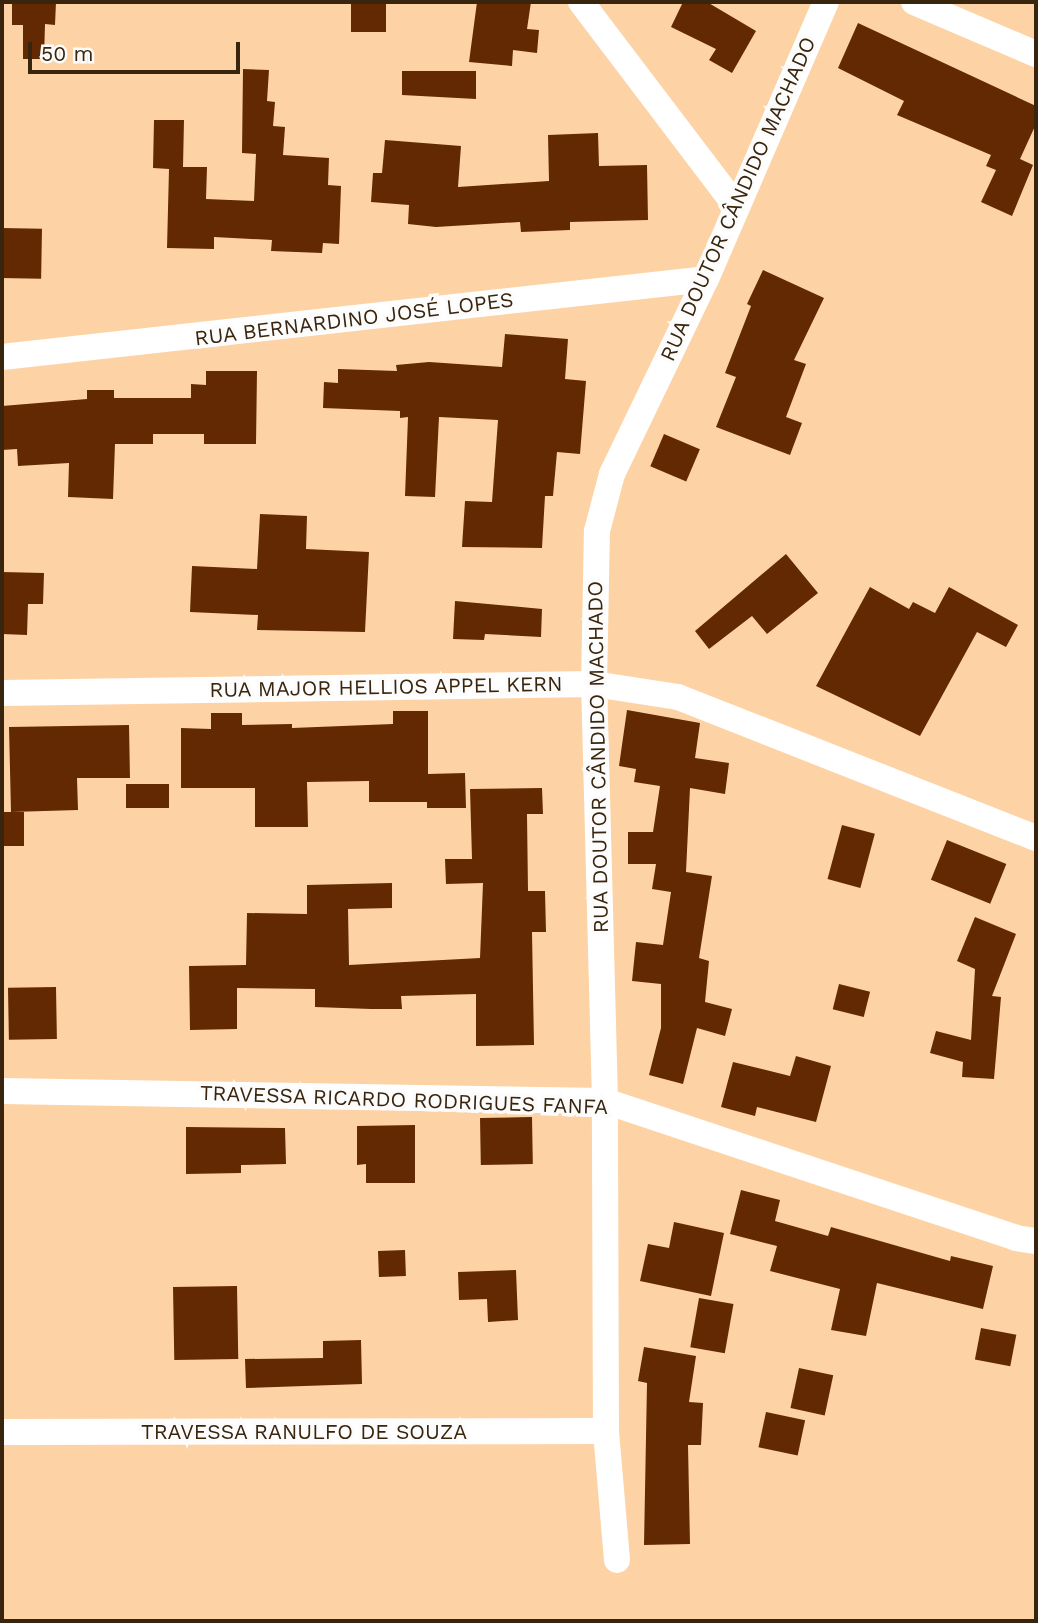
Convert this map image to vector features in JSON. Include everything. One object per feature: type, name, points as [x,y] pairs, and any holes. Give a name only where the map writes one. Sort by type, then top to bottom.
[{"type":"street","points":[[581,2],[736,206]]},
{"type":"street","name":"RUA DOUTOR CÂNDIDO MACHADO","points":[[617,1560],[606,1431],[605,1101],[594,684],[597,531],[612,474],[706,279],[826,2]]},
{"type":"street","points":[[914,2],[1036,54]]},
{"type":"street","name":"RUA BERNARDINO JOSÉ LOPES","points":[[2,357],[706,279]]},
{"type":"street","name":"RUA MAJOR HELLIOS APPEL KERN","points":[[2,693],[594,684],[678,697],[1036,838]]},
{"type":"street","name":"TRAVESSA RICARDO RODRIGUES FANFA","points":[[2,1091],[605,1101],[1036,1241]]},
{"type":"street","name":"TRAVESSA RANULFO DE SOUZA","points":[[2,1432],[606,1431]]},
{"type":"building","points":[[12,2],[56,2],[55,25],[45,24],[44,59],[23,59],[23,25],[12,25]]},
{"type":"building","points":[[351,2],[386,2],[386,32],[351,32]]},
{"type":"building","points":[[477,2],[531,2],[527,29],[539,30],[537,53],[513,50],[512,66],[469,62]]},
{"type":"building","points":[[683,2],[707,2],[756,31],[732,73],[709,60],[716,49],[671,27]]},
{"type":"building","points":[[858,23],[1036,106],[1036,124],[1020,159],[1033,165],[1012,216],[981,202],[996,170],[986,166],[991,155],[897,115],[904,101],[838,68]]},
{"type":"building","points":[[243,69],[269,70],[267,101],[275,102],[273,126],[285,127],[283,155],[329,158],[328,185],[341,186],[339,244],[323,243],[322,253],[271,251],[272,240],[214,237],[214,249],[167,248],[169,169],[153,168],[154,120],[184,120],[183,167],[207,167],[206,199],[254,201],[256,154],[242,153]]},
{"type":"building","points":[[402,71],[476,71],[476,99],[402,95]]},
{"type":"building","points":[[598,133],[599,166],[647,165],[648,220],[570,222],[570,230],[521,232],[520,222],[436,227],[408,224],[409,205],[371,202],[373,173],[382,173],[385,140],[461,146],[458,187],[549,181],[548,135]]},
{"type":"building","points":[[2,228],[42,229],[41,279],[2,278]]},
{"type":"building","points":[[763,270],[824,298],[794,360],[806,364],[786,417],[802,423],[790,455],[716,427],[736,377],[725,373],[751,306],[747,304]]},
{"type":"building","points":[[505,334],[568,339],[565,379],[586,381],[580,454],[557,452],[553,496],[545,496],[542,548],[462,547],[465,501],[492,502],[498,420],[439,417],[435,497],[405,496],[408,417],[400,418],[400,411],[323,408],[324,382],[338,383],[338,369],[397,371],[396,365],[429,362],[502,367]]},
{"type":"building","points":[[206,371],[257,371],[256,444],[204,444],[204,434],[153,434],[153,444],[115,444],[113,499],[68,497],[69,463],[18,466],[17,449],[2,450],[2,406],[87,399],[87,390],[114,390],[114,398],[191,398],[191,384],[206,385]]},
{"type":"building","points":[[664,434],[700,449],[686,481],[650,466]]},
{"type":"building","points":[[260,514],[307,516],[306,549],[369,552],[365,632],[257,630],[258,615],[190,612],[192,566],[257,569]]},
{"type":"building","points":[[786,554],[818,593],[767,634],[752,616],[709,649],[695,631]]},
{"type":"building","points":[[2,572],[44,573],[43,604],[28,604],[27,635],[2,634]]},
{"type":"building","points":[[870,587],[909,609],[913,602],[935,613],[949,587],[1018,625],[1006,647],[977,632],[920,736],[816,686]]},
{"type":"building","points":[[455,601],[542,609],[541,637],[485,634],[484,640],[453,639]]},
{"type":"building","points":[[627,710],[700,723],[695,758],[729,763],[725,794],[690,788],[686,872],[712,876],[699,958],[709,961],[705,1002],[732,1009],[725,1036],[697,1028],[683,1084],[649,1075],[661,1028],[661,984],[632,981],[636,942],[663,945],[671,892],[652,889],[656,864],[628,864],[628,832],[653,832],[660,786],[634,782],[636,769],[619,766]]},
{"type":"building","points":[[393,711],[428,711],[428,774],[465,773],[466,808],[427,808],[427,802],[369,802],[369,781],[307,782],[308,827],[255,827],[255,788],[181,788],[181,728],[211,729],[211,713],[242,713],[242,725],[292,724],[292,728],[393,724]]},
{"type":"building","points":[[129,725],[130,778],[77,778],[78,810],[11,812],[9,727]]},
{"type":"building","points":[[126,784],[169,784],[169,808],[126,808]]},
{"type":"building","points":[[542,788],[543,814],[527,814],[528,891],[545,891],[546,932],[532,932],[534,1045],[476,1046],[476,994],[401,996],[402,1009],[371,1009],[315,1007],[315,989],[237,988],[237,1029],[190,1030],[189,966],[246,965],[247,913],[307,914],[307,885],[392,883],[392,908],[348,909],[349,965],[480,958],[483,883],[446,884],[445,859],[472,859],[470,789]]},
{"type":"building","points":[[2,812],[24,812],[24,846],[2,846]]},
{"type":"building","points":[[842,825],[875,834],[860,888],[828,879]]},
{"type":"building","points":[[947,840],[1006,864],[990,904],[931,880]]},
{"type":"building","points":[[975,917],[1016,934],[992,996],[1001,997],[994,1079],[962,1077],[963,1062],[930,1053],[936,1031],[971,1040],[975,969],[957,961]]},
{"type":"building","points":[[839,984],[870,992],[864,1017],[833,1009]]},
{"type":"building","points":[[56,987],[57,1039],[9,1040],[8,988]]},
{"type":"building","points":[[796,1056],[831,1066],[816,1122],[757,1107],[755,1116],[721,1107],[733,1062],[790,1076]]},
{"type":"building","points":[[532,1117],[533,1164],[481,1165],[480,1118]]},
{"type":"building","points":[[415,1125],[415,1183],[366,1183],[366,1164],[357,1165],[357,1126]]},
{"type":"building","points":[[186,1127],[285,1128],[286,1164],[241,1165],[241,1173],[186,1174]]},
{"type":"building","points":[[741,1190],[780,1200],[775,1221],[828,1236],[831,1227],[950,1261],[951,1256],[993,1266],[983,1309],[877,1283],[866,1336],[831,1330],[840,1289],[770,1271],[777,1246],[730,1234]]},
{"type":"building","points":[[674,1222],[724,1233],[711,1296],[640,1281],[648,1244],[669,1248]]},
{"type":"building","points":[[405,1250],[406,1276],[379,1277],[378,1251]]},
{"type":"building","points":[[516,1270],[518,1320],[488,1322],[487,1299],[459,1300],[458,1272]]},
{"type":"building","points":[[237,1286],[238,1359],[174,1360],[173,1287]]},
{"type":"building","points":[[699,1298],[733,1304],[725,1353],[690,1347]]},
{"type":"building","points":[[981,1328],[1016,1335],[1010,1366],[975,1359]]},
{"type":"building","points":[[361,1340],[362,1384],[246,1388],[245,1359],[323,1358],[323,1341]]},
{"type":"building","points":[[644,1347],[696,1356],[689,1402],[703,1403],[701,1445],[688,1445],[690,1544],[644,1545],[647,1383],[638,1381]]},
{"type":"building","points":[[799,1368],[833,1375],[825,1415],[790,1408]]},
{"type":"building","points":[[766,1412],[805,1420],[798,1456],[759,1447]]}]
